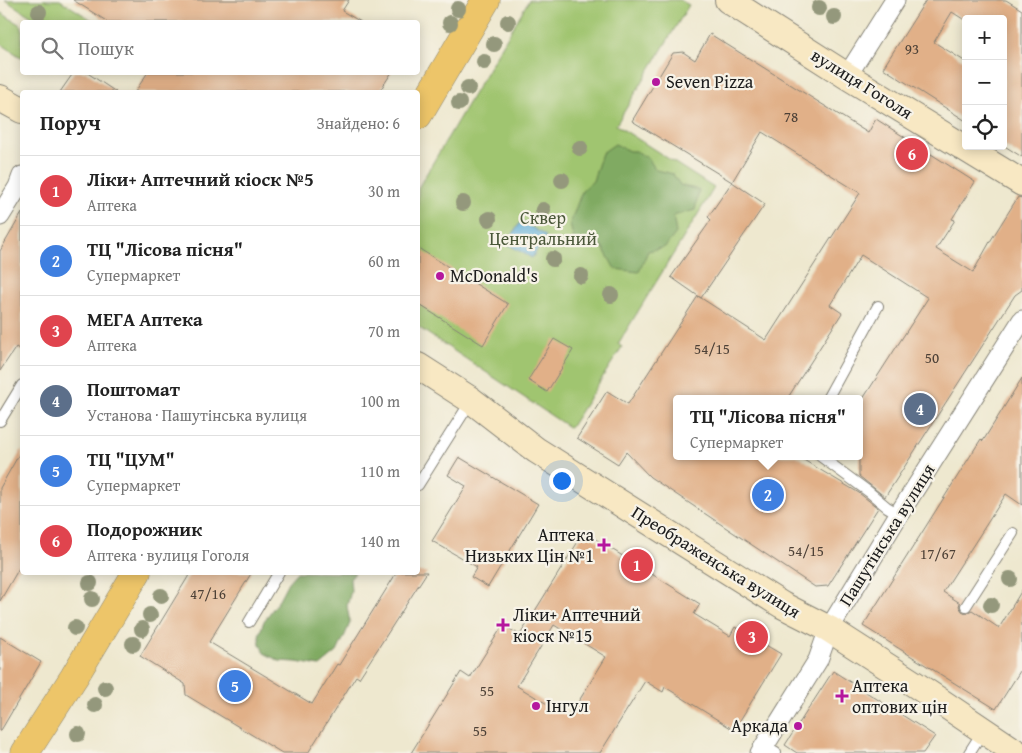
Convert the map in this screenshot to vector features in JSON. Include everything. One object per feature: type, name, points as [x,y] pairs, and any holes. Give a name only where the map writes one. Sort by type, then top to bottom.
[{"type":"main road","points":[[420,111],[486,0]]},
{"type":"main road","name":"вулиця Гоголя","points":[[728,0],[1022,183]]},
{"type":"main road","name":"Преображенська вулиця","points":[[420,367],[471,400],[536,450],[782,605],[829,630],[916,685],[1017,753]]},
{"type":"main road","points":[[25,753],[74,677],[135,575]]},
{"type":"street","points":[[848,76],[895,0]]},
{"type":"street","points":[[0,216],[20,182]]},
{"type":"street","name":"Пашутінська вулиця","points":[[767,751],[818,660],[829,630],[899,514],[1022,320]]},
{"type":"lane","points":[[829,395],[878,306]]},
{"type":"lane","points":[[0,421],[20,389]]},
{"type":"lane","points":[[420,482],[471,400]]},
{"type":"lane","points":[[825,460],[899,514]]},
{"type":"lane","points":[[966,606],[1013,533]]},
{"type":"lane","points":[[249,622],[277,575]]},
{"type":"lane","points":[[970,753],[983,731]]},
{"type":"green space","points":[[5,0],[60,0],[92,20],[37,20]]},
{"type":"green space","name":"Сквер Центральний","points":[[529,0],[680,0],[689,5],[616,125],[714,188],[618,344],[622,347],[570,428],[420,328],[420,185]]},
{"type":"green space","points":[[0,12],[20,25],[20,57],[0,43]]},
{"type":"green space","points":[[615,144],[629,151],[636,151],[648,158],[656,170],[673,174],[680,185],[699,190],[695,210],[673,216],[676,233],[665,247],[648,251],[639,272],[615,269],[602,246],[574,241],[570,224],[582,191],[593,181],[602,153]]},
{"type":"green space","points":[[294,575],[353,575],[350,579],[351,591],[347,606],[350,623],[337,652],[320,666],[279,661],[264,653],[260,644],[259,635],[264,621],[277,603],[288,582]]},
{"type":"water","points":[[521,221],[546,236],[532,258],[507,244]]},
{"type":"building","points":[[73,0],[349,0],[342,11],[358,20],[105,20]]},
{"type":"building","points":[[926,0],[1006,0],[1022,10],[1022,157],[1007,148],[1007,15],[962,15],[962,18],[952,12],[934,42],[962,60],[962,118],[883,68]]},
{"type":"building","points":[[710,34],[868,133],[876,119],[975,182],[952,219],[955,220],[936,249],[973,272],[1018,197],[1022,198],[1022,290],[1015,295],[885,497],[859,476],[859,460],[863,460],[863,399],[928,298],[861,255],[830,305],[842,313],[790,395],[673,395],[673,460],[804,460],[859,493],[878,508],[828,586],[815,587],[650,477],[626,452],[618,464],[577,438],[607,391],[628,404],[698,296],[766,340],[860,193],[762,132],[732,182],[632,121],[673,53],[683,52],[695,60]]},
{"type":"building","points":[[72,75],[90,75],[113,90],[61,90]]},
{"type":"building","points":[[146,75],[390,75],[380,90],[136,90]]},
{"type":"building","points":[[732,182],[765,204],[701,298],[671,277],[711,220],[708,217]]},
{"type":"building","points":[[20,216],[20,350],[16,347],[0,371],[0,251]]},
{"type":"building","name":"McDonald's","points":[[420,249],[508,304],[483,345],[420,305]]},
{"type":"building","points":[[554,339],[573,350],[547,392],[528,380]]},
{"type":"building","points":[[1022,378],[1022,505],[1006,494],[943,592],[960,603],[959,606],[962,611],[966,613],[972,610],[999,628],[1022,590],[1022,668],[996,709],[863,626],[981,439],[983,441]]},
{"type":"building","points":[[20,453],[20,566],[0,601],[0,488]]},
{"type":"building","points":[[459,457],[538,504],[488,587],[471,577],[477,567],[432,541],[466,486],[448,475]]},
{"type":"building","points":[[584,532],[700,604],[694,614],[730,636],[735,627],[781,654],[734,730],[665,687],[663,692],[645,681],[600,753],[411,753],[461,672],[470,678],[503,625],[520,635]],"holes":[[[554,625],[606,657],[569,717],[517,686]]]},
{"type":"building","points":[[420,572],[427,572],[359,678],[356,676],[308,753],[282,753],[186,695],[185,684],[140,656],[189,575],[250,575],[209,642],[312,704],[337,664],[339,665],[395,575],[420,575]]},
{"type":"building","points":[[0,637],[41,662],[0,732]]},
{"type":"building","points":[[833,671],[935,736],[923,753],[797,753],[785,745]]},
{"type":"place","name":"Seven Pizza","points":[[656,82]]},
{"type":"place","name":"Подорожник","points":[[912,154]]},
{"type":"place","name":"McDonald's","points":[[440,276]]},
{"type":"place","name":"Поштомат","points":[[920,409]]},
{"type":"place","name":"ТЦ \"Лісова пісня\"","points":[[768,495]]},
{"type":"place","name":"Аптека Низьких Цін №1","points":[[604,545]]},
{"type":"place","name":"Ліки+ Аптечний кіоск №5","points":[[637,565]]},
{"type":"place","name":"Ліки+ Аптечний кіоск №15","points":[[503,625]]},
{"type":"place","name":"МЕГА Аптека","points":[[752,637]]},
{"type":"place","name":"ТЦ \"ЦУМ\"","points":[[235,686]]},
{"type":"place","name":"Аптека оптових цін","points":[[842,696]]},
{"type":"place","name":"Інгул","points":[[536,706]]},
{"type":"place","name":"Аркада","points":[[798,726]]}]
